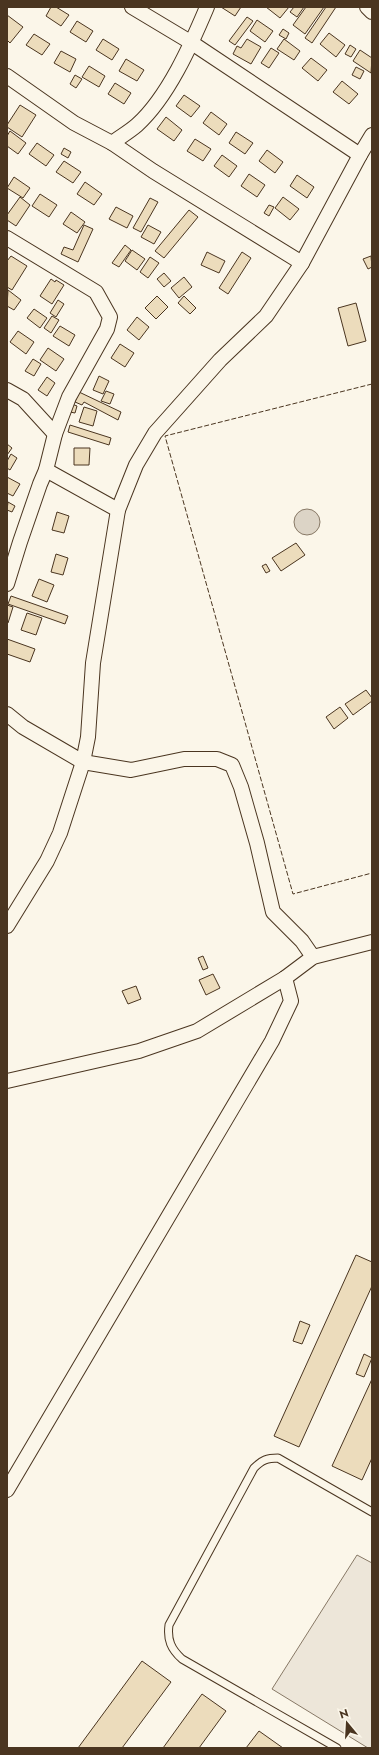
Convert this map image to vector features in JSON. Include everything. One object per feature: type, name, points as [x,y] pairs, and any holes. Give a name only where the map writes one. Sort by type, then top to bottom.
[{"type":"street","points":[[132,7],[192,43],[360,155]]},
{"type":"street","points":[[112,143],[137,125],[162,96],[192,43],[207,7]]},
{"type":"street","points":[[367,7],[372,12]]},
{"type":"street","points":[[7,76],[74,123],[112,143],[153,171],[302,263]]},
{"type":"street","points":[[7,926],[47,861],[60,833],[83,762],[88,737],[93,663],[118,510],[136,465],[155,433],[220,360],[266,316],[302,263],[372,135]]},
{"type":"street","points":[[7,238],[96,292],[110,317],[107,329],[69,396],[55,434],[46,470],[13,539],[7,584]]},
{"type":"street","points":[[7,390],[23,399],[55,434]]},
{"type":"street","points":[[46,470],[118,510]]},
{"type":"street","points":[[7,714],[23,727],[83,762],[130,770],[184,759],[218,759],[232,766],[241,787],[257,843],[272,912],[302,941],[313,957]]},
{"type":"street","points":[[7,1081],[139,1051],[197,1031],[284,978],[313,957],[372,942]]},
{"type":"street","points":[[7,1490],[272,1042],[291,1001],[284,978]]},
{"type":"lane","points":[[337,1748],[182,1659],[173,1650],[168,1636],[170,1625],[254,1468],[261,1461],[269,1458],[278,1458],[372,1512]]},
{"type":"shaded area","points":[[307,509],[316,513],[320,522],[316,531],[307,535],[298,531],[294,522],[298,513]]},
{"type":"shaded area","points":[[357,1555],[372,1563],[372,1748],[368,1748],[272,1689]]},
{"type":"building","points":[[51,7],[56,7],[69,15],[61,26],[46,16]]},
{"type":"building","points":[[221,7],[241,7],[235,16]]},
{"type":"building","points":[[266,7],[289,7],[280,18]]},
{"type":"building","points":[[294,7],[304,7],[297,17],[290,12]]},
{"type":"building","points":[[306,7],[324,7],[305,34],[293,25]]},
{"type":"building","points":[[326,7],[336,7],[312,43],[305,38]]},
{"type":"building","points":[[7,15],[23,27],[10,43],[7,40]]},
{"type":"building","points":[[247,17],[253,21],[235,45],[229,41]]},
{"type":"building","points":[[257,20],[273,31],[265,42],[250,31]]},
{"type":"building","points":[[77,21],[93,31],[86,42],[70,32]]},
{"type":"building","points":[[283,29],[289,33],[286,39],[279,35]]},
{"type":"building","points":[[329,33],[345,45],[336,57],[320,44]]},
{"type":"building","points":[[34,34],[50,44],[42,55],[26,45]]},
{"type":"building","points":[[103,39],[119,49],[112,60],[96,50]]},
{"type":"building","points":[[247,39],[261,47],[251,64],[233,54],[237,46],[241,48]]},
{"type":"building","points":[[284,39],[300,51],[294,60],[277,49]]},
{"type":"building","points":[[350,45],[356,49],[351,57],[345,54]]},
{"type":"building","points":[[271,48],[279,53],[269,68],[261,63]]},
{"type":"building","points":[[360,50],[372,58],[371,73],[353,61]]},
{"type":"building","points":[[61,51],[76,59],[70,72],[54,63]]},
{"type":"building","points":[[311,58],[327,70],[318,81],[302,68]]},
{"type":"building","points":[[126,59],[144,70],[137,81],[119,71]]},
{"type":"building","points":[[89,66],[105,76],[99,87],[82,77]]},
{"type":"building","points":[[356,67],[364,71],[360,79],[352,75]]},
{"type":"building","points":[[75,75],[82,79],[76,88],[70,84]]},
{"type":"building","points":[[342,81],[358,94],[349,104],[333,92]]},
{"type":"building","points":[[115,83],[131,93],[124,104],[108,94]]},
{"type":"building","points":[[184,95],[200,106],[191,117],[176,106]]},
{"type":"building","points":[[20,105],[36,115],[22,137],[7,127]]},
{"type":"building","points":[[211,112],[227,124],[219,135],[203,123]]},
{"type":"building","points":[[166,117],[182,130],[174,141],[157,129]]},
{"type":"building","points":[[10,131],[26,143],[18,154],[7,146],[7,136]]},
{"type":"building","points":[[236,132],[253,143],[245,154],[229,143]]},
{"type":"building","points":[[195,139],[211,149],[203,161],[187,151]]},
{"type":"building","points":[[37,143],[54,155],[46,166],[29,154]]},
{"type":"building","points":[[64,148],[71,152],[68,158],[61,154]]},
{"type":"building","points":[[267,150],[283,162],[275,173],[259,161]]},
{"type":"building","points":[[222,155],[237,166],[229,177],[214,166]]},
{"type":"building","points":[[64,161],[81,172],[73,183],[56,172]]},
{"type":"building","points":[[249,174],[265,185],[257,197],[241,186]]},
{"type":"building","points":[[297,175],[314,187],[307,198],[290,186]]},
{"type":"building","points":[[14,177],[30,188],[23,198],[7,188]]},
{"type":"building","points":[[85,182],[102,194],[94,205],[77,194]]},
{"type":"building","points":[[40,194],[57,205],[49,217],[32,206]]},
{"type":"building","points":[[20,197],[30,205],[16,226],[7,220],[7,215]]},
{"type":"building","points":[[283,197],[299,209],[290,220],[275,208]]},
{"type":"building","points":[[150,198],[158,202],[141,232],[133,228]]},
{"type":"building","points":[[269,205],[274,207],[269,216],[264,213]]},
{"type":"building","points":[[116,207],[133,216],[127,228],[109,219]]},
{"type":"building","points":[[189,210],[198,217],[164,258],[155,251]]},
{"type":"building","points":[[71,212],[85,222],[77,233],[63,224]]},
{"type":"building","points":[[84,225],[93,229],[78,262],[61,254],[64,247],[73,250]]},
{"type":"building","points":[[148,225],[161,232],[154,244],[141,237]]},
{"type":"building","points":[[125,245],[131,250],[119,267],[112,263]]},
{"type":"building","points":[[132,250],[145,259],[137,270],[125,261]]},
{"type":"building","points":[[207,252],[225,261],[219,273],[201,265]]},
{"type":"building","points":[[242,252],[251,258],[228,294],[219,288]]},
{"type":"building","points":[[11,256],[27,266],[12,290],[7,287],[7,261]]},
{"type":"building","points":[[371,256],[372,267],[368,269],[363,259]]},
{"type":"building","points":[[150,257],[159,263],[148,278],[140,272]]},
{"type":"building","points":[[164,273],[171,281],[164,287],[157,279]]},
{"type":"building","points":[[184,277],[192,287],[179,298],[171,288]]},
{"type":"building","points":[[51,279],[64,285],[52,304],[40,296]]},
{"type":"building","points":[[8,290],[21,300],[14,310],[7,306]]},
{"type":"building","points":[[157,296],[168,307],[156,319],[145,308]]},
{"type":"building","points":[[184,296],[196,308],[190,314],[178,303]]},
{"type":"building","points":[[58,300],[64,304],[56,317],[50,313]]},
{"type":"building","points":[[356,303],[366,341],[348,346],[338,308]]},
{"type":"building","points":[[34,309],[47,318],[40,328],[27,318]]},
{"type":"building","points":[[52,316],[59,320],[51,333],[44,328]]},
{"type":"building","points":[[137,317],[149,327],[139,340],[127,330]]},
{"type":"building","points":[[60,326],[75,335],[69,346],[53,336]]},
{"type":"building","points":[[18,331],[34,342],[26,354],[10,342]]},
{"type":"building","points":[[120,344],[134,353],[125,367],[111,358]]},
{"type":"building","points":[[48,348],[64,359],[56,371],[40,360]]},
{"type":"building","points":[[33,359],[41,364],[34,376],[25,371]]},
{"type":"building","points":[[99,376],[109,381],[103,394],[93,390]]},
{"type":"building","points":[[47,377],[55,383],[47,396],[38,390]]},
{"type":"building","points":[[106,391],[114,394],[110,404],[101,401]]},
{"type":"building","points":[[79,392],[121,412],[118,420],[84,402],[82,405],[75,402]]},
{"type":"building","points":[[72,404],[77,406],[75,413],[70,412]]},
{"type":"building","points":[[84,407],[97,411],[93,426],[79,422]]},
{"type":"building","points":[[70,425],[111,438],[109,445],[68,432]]},
{"type":"building","points":[[7,444],[12,448],[7,455]]},
{"type":"building","points":[[74,448],[90,448],[89,465],[74,465]]},
{"type":"building","points":[[11,454],[17,458],[10,470],[7,468],[7,461]]},
{"type":"building","points":[[7,477],[20,484],[13,496],[7,493]]},
{"type":"building","points":[[8,502],[15,506],[12,512],[7,510]]},
{"type":"building","points":[[57,512],[69,516],[64,533],[52,530]]},
{"type":"building","points":[[296,543],[305,555],[281,571],[272,558]]},
{"type":"building","points":[[56,554],[68,558],[63,575],[51,572]]},
{"type":"building","points":[[266,564],[270,571],[266,573],[262,566]]},
{"type":"building","points":[[39,579],[54,585],[47,602],[32,596]]},
{"type":"building","points":[[11,596],[68,616],[65,624],[8,604]]},
{"type":"building","points":[[7,605],[13,607],[8,623],[7,623]]},
{"type":"building","points":[[27,613],[42,618],[36,635],[21,630]]},
{"type":"building","points":[[7,639],[35,649],[30,662],[7,654]]},
{"type":"building","points":[[366,690],[372,698],[372,701],[353,715],[345,704]]},
{"type":"building","points":[[340,707],[348,718],[334,729],[326,717]]},
{"type":"building","points":[[203,956],[208,968],[203,970],[198,958]]},
{"type":"building","points":[[213,974],[220,988],[206,995],[199,980]]},
{"type":"building","points":[[136,986],[141,999],[128,1004],[122,991]]},
{"type":"building","points":[[356,1255],[372,1262],[372,1286],[299,1447],[274,1436]]},
{"type":"building","points":[[300,1321],[310,1325],[302,1344],[293,1341]]},
{"type":"building","points":[[364,1354],[372,1358],[364,1377],[356,1374]]},
{"type":"building","points":[[372,1379],[372,1458],[362,1480],[332,1466]]},
{"type":"building","points":[[142,1661],[171,1682],[122,1748],[78,1748]]},
{"type":"building","points":[[202,1694],[226,1711],[199,1748],[163,1748]]},
{"type":"building","points":[[259,1731],[283,1748],[246,1748]]},
{"type":"fence","points":[[372,384],[165,436],[293,894],[372,873]]}]
